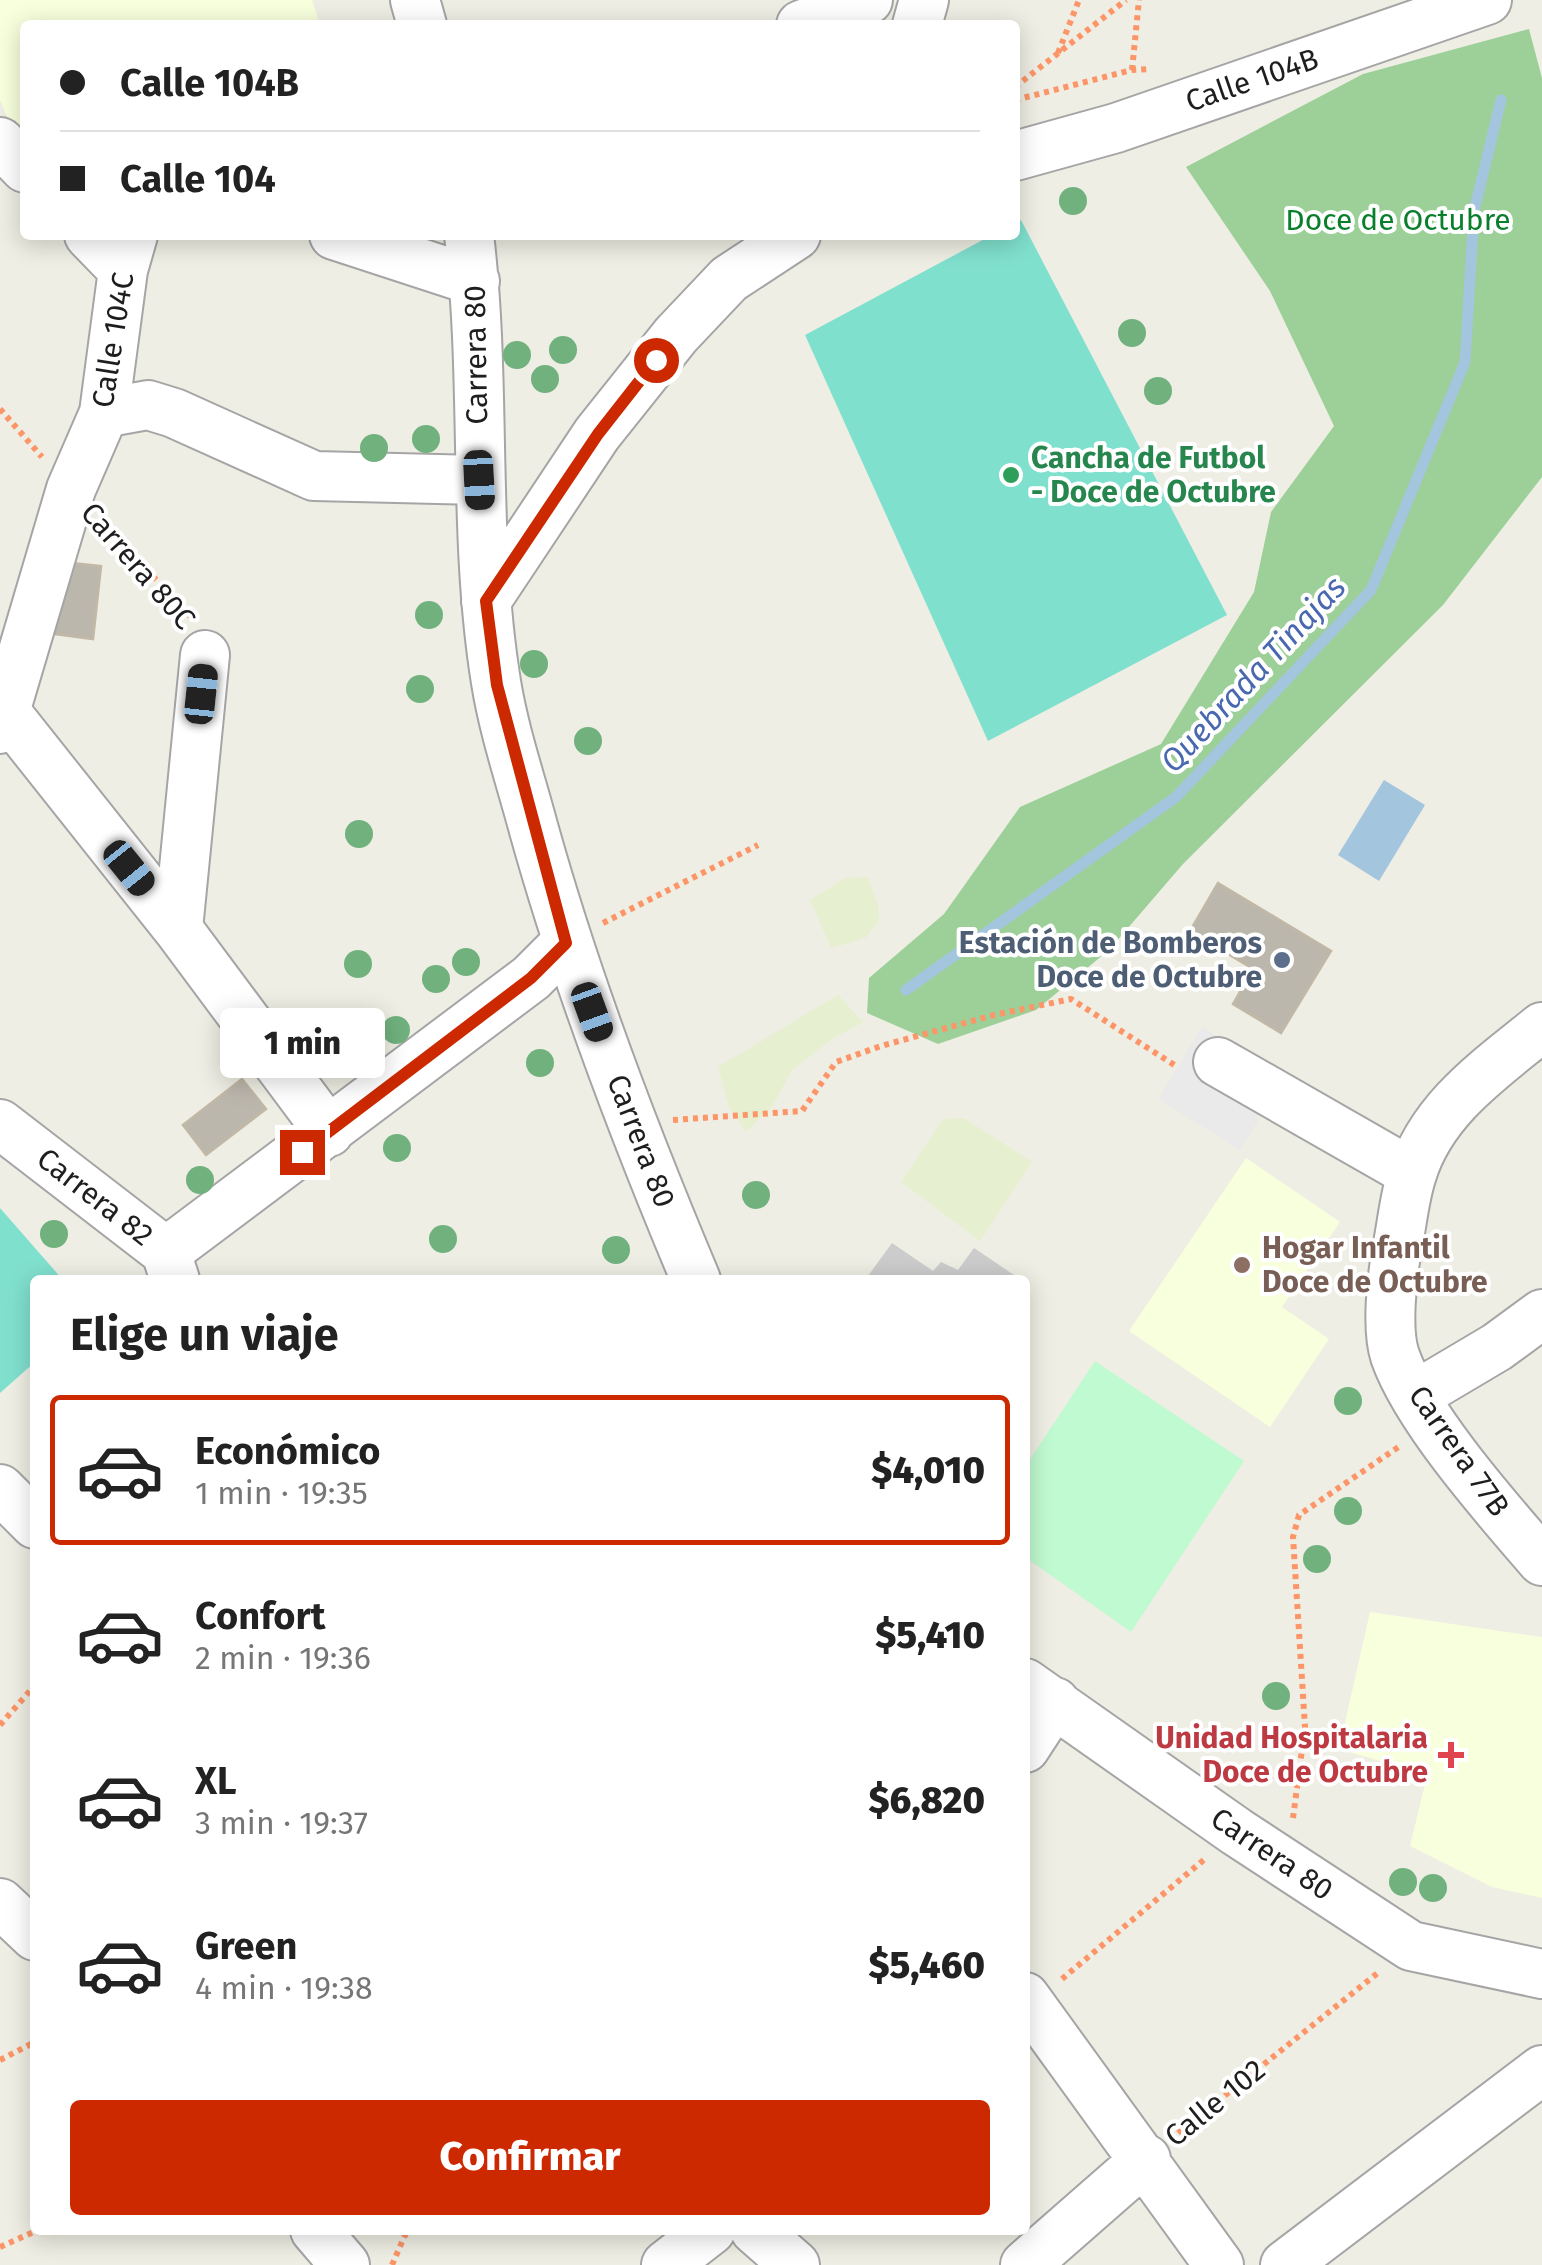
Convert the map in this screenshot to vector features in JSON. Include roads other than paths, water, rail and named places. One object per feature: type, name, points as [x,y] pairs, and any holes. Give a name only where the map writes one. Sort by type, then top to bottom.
[{"type":"street","points":[[814,20],[868,0]]},
{"type":"street","name":"Calle 104B","points":[[1020,155],[1116,128],[1487,0]]},
{"type":"street","points":[[0,142],[20,163]]},
{"type":"street","points":[[100,240],[128,253]]},
{"type":"street","points":[[364,240],[472,258]]},
{"type":"street","points":[[486,601],[598,434],[676,335],[730,279],[788,240]]},
{"type":"street","name":"Calle 104C","points":[[2,716],[71,489],[104,413],[128,253]]},
{"type":"street","name":"Carrera 80","points":[[472,258],[486,601],[497,685],[566,943],[694,1275]]},
{"type":"street","points":[[104,413],[148,405],[314,476],[479,480]]},
{"type":"street","name":"Carrera 80C","points":[[178,929],[205,655]]},
{"type":"street","points":[[2,716],[178,929],[329,1132]]},
{"type":"street","points":[[170,1266],[329,1132],[531,978],[566,943]]},
{"type":"street","name":"Carrera 77B","points":[[1537,1546],[1424,1409],[1394,1354],[1391,1284],[1412,1173],[1426,1142],[1465,1091],[1542,1027]]},
{"type":"street","points":[[1198,1065],[1412,1173]]},
{"type":"street","name":"Carrera 82","points":[[0,1124],[170,1266]]},
{"type":"street","points":[[1424,1409],[1497,1346],[1542,1314]]},
{"type":"street","points":[[0,1489],[30,1519]]},
{"type":"street","points":[[1030,1729],[1040,1692]]},
{"type":"street","name":"Carrera 80","points":[[1040,1692],[1238,1832],[1411,1946],[1542,1974]]},
{"type":"street","points":[[0,1903],[30,1931]]},
{"type":"street","points":[[1030,2004],[1220,2265]]},
{"type":"street","points":[[1285,2265],[1542,2070]]},
{"type":"street","name":"Calle 102","points":[[1025,2265],[1146,2159]]},
{"type":"street","points":[[320,2235],[345,2265]]},
{"type":"street","points":[[666,2265],[705,2235]]},
{"type":"street","points":[[760,2235],[795,2265]]},
{"type":"waterway","name":"Quebrada Tinajas","points":[[906,990],[1176,797],[1371,590],[1465,362],[1474,211],[1501,100]]},
{"type":"place","name":"Cancha de Futbol - Doce de Octubre","points":[[1011,475]]},
{"type":"place","name":"Estación de Bomberos Doce de Octubre","points":[[1282,960]]},
{"type":"place","name":"Hogar Infantil Doce de Octubre","points":[[1242,1265]]},
{"type":"place","name":"Unidad Hospitalaria Doce de Octubre","points":[[1451,1755]]},
{"type":"park label","name":"Doce de Octubre","points":[[1398,220]]}]
